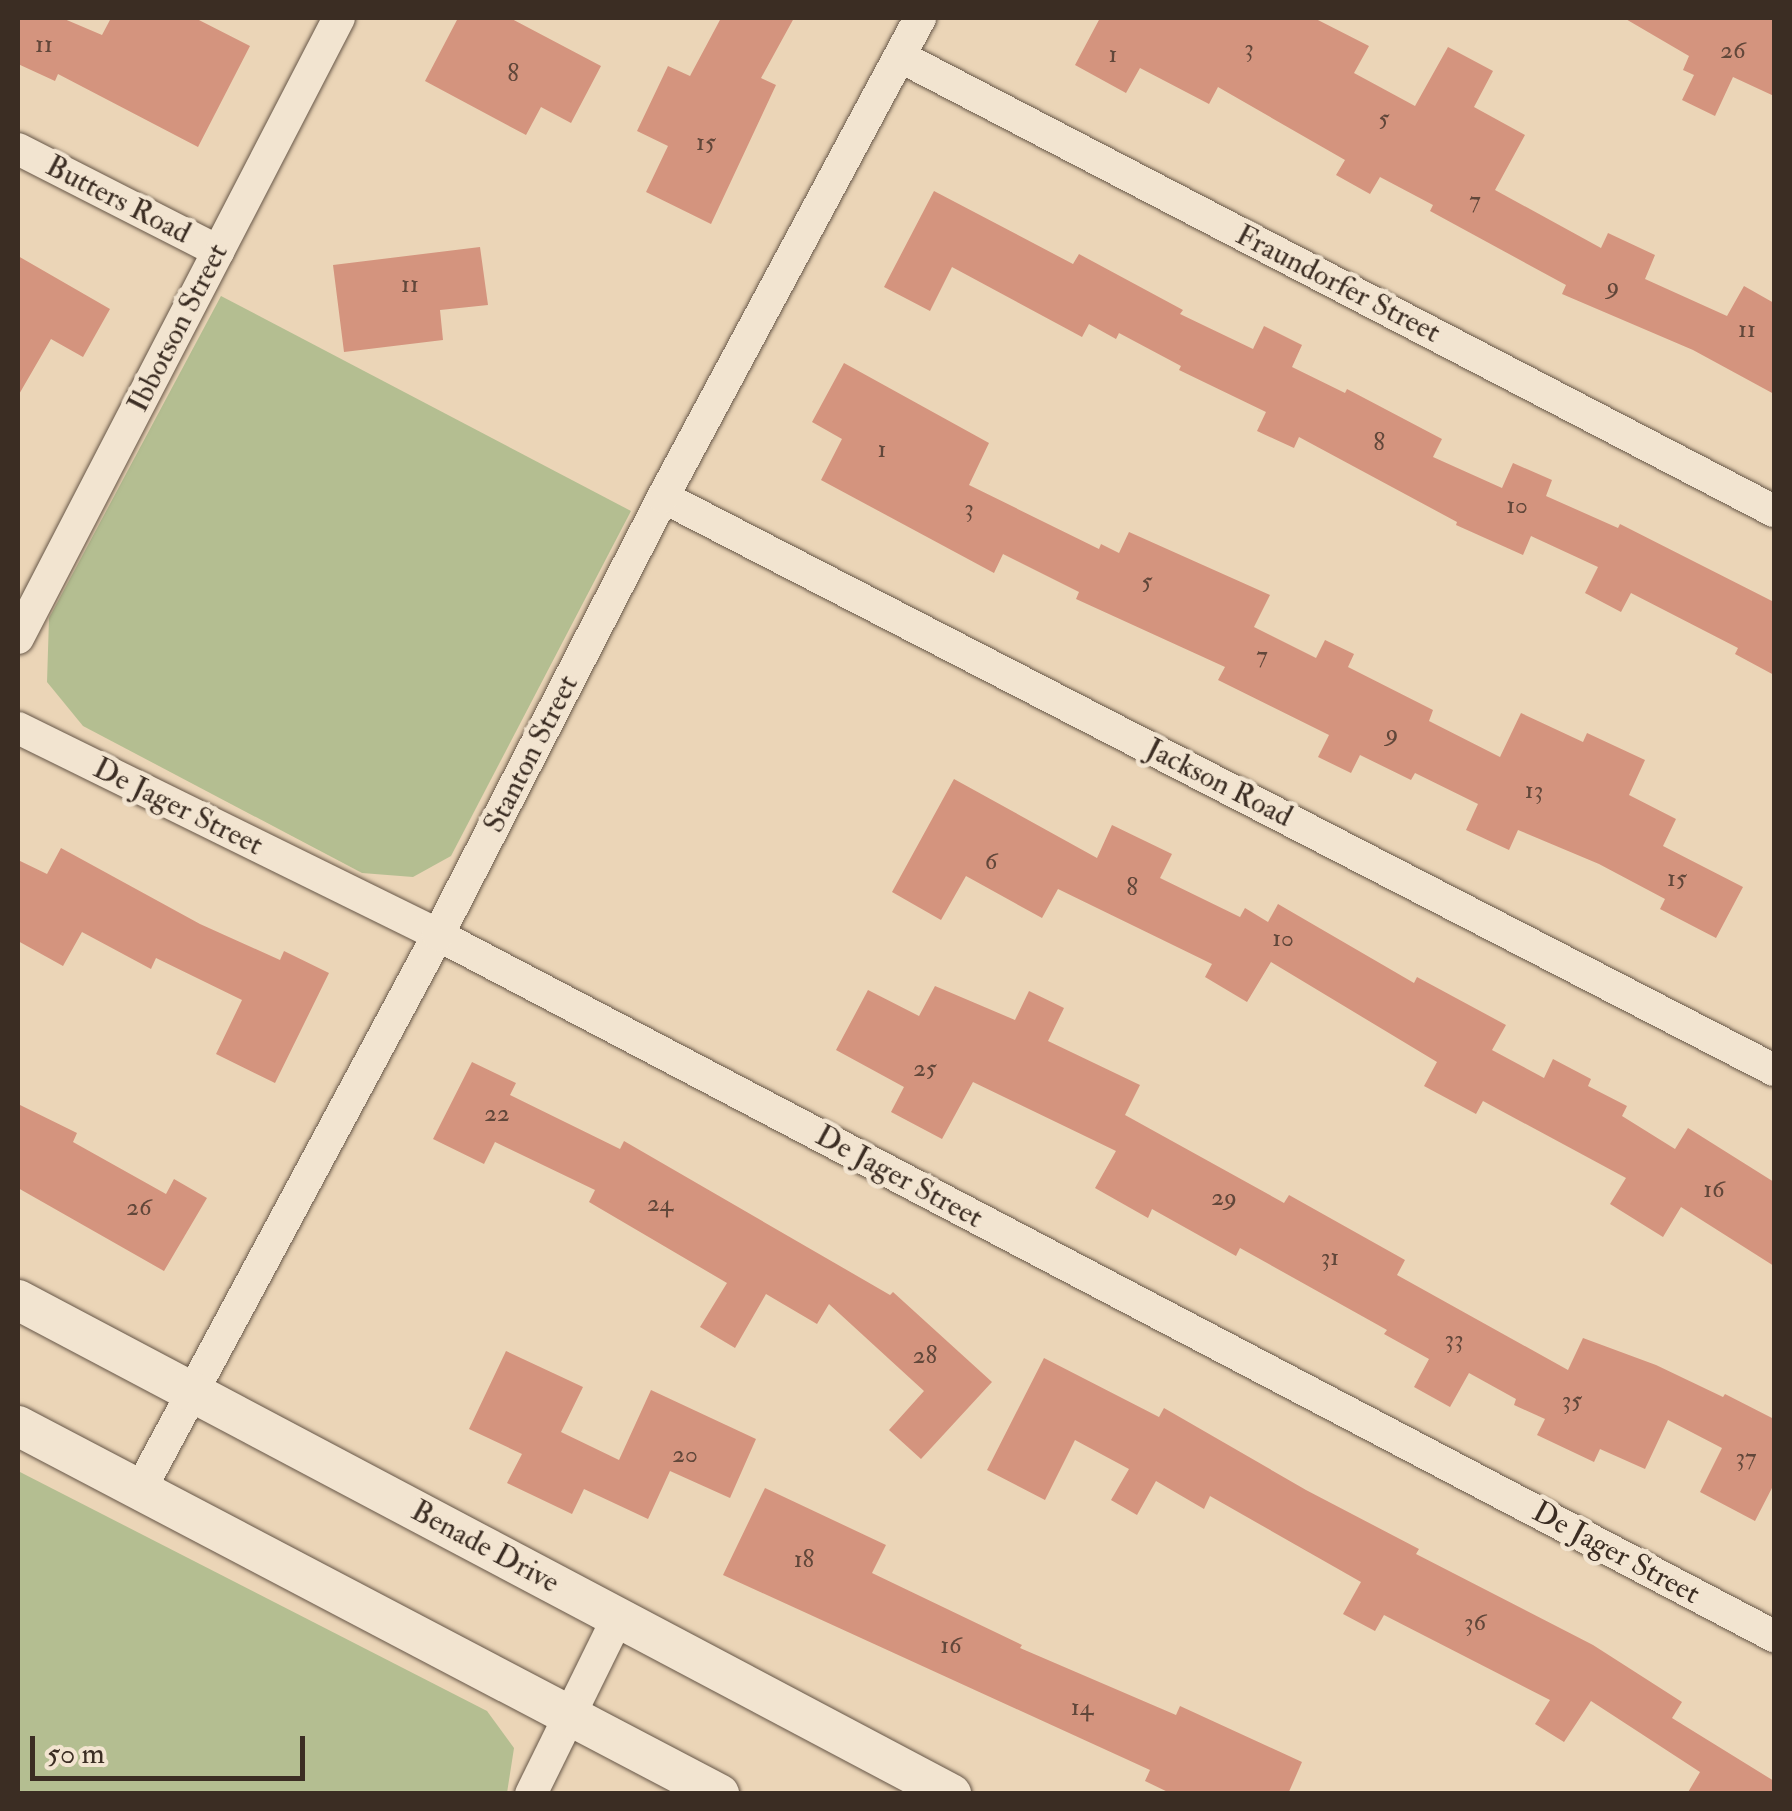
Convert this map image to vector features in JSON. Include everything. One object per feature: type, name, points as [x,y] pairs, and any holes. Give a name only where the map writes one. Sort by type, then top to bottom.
[{"type":"street","name":"Ibbotson Street","points":[[18,638],[339,18]]},
{"type":"street","name":"Stanton Street","points":[[140,1490],[438,936],[663,496],[920,18]]},
{"type":"street","name":"Fraundorfer Street","points":[[900,57],[1774,510]]},
{"type":"street","name":"Butters Road","points":[[18,148],[218,251]]},
{"type":"street","name":"Jackson Road","points":[[663,496],[1774,1070]]},
{"type":"street","name":"De Jager Street","points":[[18,728],[438,936],[1774,1636]]},
{"type":"street","name":"Benade Drive","points":[[18,1300],[951,1794]]},
{"type":"street","points":[[18,1426],[719,1794]]},
{"type":"street","points":[[531,1794],[618,1617]]},
{"type":"green space","points":[[221,296],[631,511],[451,856],[413,877],[362,873],[83,726],[47,682],[49,618]]},
{"type":"green space","points":[[18,1471],[487,1711],[514,1748],[507,1793],[18,1793]]},
{"type":"building","points":[[18,18],[62,18],[102,35],[111,18],[195,18],[250,46],[198,147],[58,74],[55,81],[18,64]]},
{"type":"building","points":[[458,18],[510,18],[601,66],[571,123],[541,107],[526,135],[425,81]]},
{"type":"building","points":[[721,18],[794,18],[761,78],[776,85],[711,224],[646,192],[668,146],[637,131],[668,66],[690,76]]},
{"type":"building","points":[[1100,18],[1314,18],[1369,46],[1354,73],[1415,106],[1448,47],[1493,71],[1474,107],[1525,135],[1495,190],[1601,248],[1608,233],[1655,255],[1645,279],[1727,316],[1744,286],[1774,303],[1774,394],[1693,350],[1562,294],[1566,285],[1430,211],[1433,205],[1380,177],[1370,194],[1336,175],[1345,160],[1218,87],[1209,104],[1140,68],[1126,93],[1075,65]]},
{"type":"building","points":[[1624,18],[1774,18],[1774,96],[1733,77],[1715,116],[1682,100],[1694,75],[1683,70],[1689,56]]},
{"type":"building","points":[[934,191],[1073,264],[1079,254],[1183,310],[1180,314],[1253,349],[1264,326],[1302,345],[1292,367],[1345,393],[1347,389],[1442,439],[1433,457],[1502,488],[1513,463],[1552,480],[1546,496],[1618,528],[1620,524],[1774,602],[1774,675],[1735,654],[1738,648],[1631,593],[1621,612],[1585,593],[1598,567],[1531,536],[1523,555],[1456,525],[1457,522],[1299,437],[1294,448],[1257,431],[1266,412],[1179,370],[1181,366],[1119,333],[1116,339],[1089,324],[1082,337],[952,267],[930,311],[884,287]]},
{"type":"building","points":[[480,247],[488,305],[440,310],[443,340],[344,352],[333,265]]},
{"type":"building","points":[[18,256],[110,309],[83,357],[51,339],[18,396]]},
{"type":"building","points":[[844,363],[989,443],[969,485],[1099,549],[1101,544],[1119,553],[1129,532],[1270,595],[1254,627],[1316,658],[1325,640],[1354,654],[1348,667],[1433,710],[1429,721],[1500,757],[1521,713],[1583,742],[1587,733],[1645,760],[1629,795],[1676,819],[1663,846],[1743,887],[1716,938],[1660,909],[1665,899],[1599,864],[1518,830],[1509,850],[1466,830],[1478,804],[1415,773],[1411,780],[1360,755],[1351,773],[1318,757],[1329,735],[1218,680],[1225,667],[1076,599],[1079,592],[1003,554],[994,573],[821,480],[842,439],[812,422]]},
{"type":"building","points":[[954,779],[1097,858],[1112,825],[1172,854],[1160,878],[1240,917],[1245,908],[1268,922],[1278,904],[1414,983],[1417,977],[1506,1025],[1492,1050],[1544,1078],[1553,1059],[1591,1079],[1588,1086],[1627,1106],[1622,1116],[1675,1149],[1688,1128],[1774,1182],[1774,1266],[1681,1207],[1663,1237],[1610,1204],[1626,1178],[1483,1101],[1476,1114],[1424,1086],[1437,1062],[1271,962],[1247,1002],[1205,977],[1212,964],[1058,889],[1042,918],[966,876],[941,920],[892,892]]},
{"type":"building","points":[[61,848],[200,924],[280,960],[284,951],[329,973],[275,1083],[216,1054],[242,1000],[156,958],[151,969],[82,932],[63,966],[18,941],[18,860],[47,874]]},
{"type":"building","points":[[935,986],[1015,1020],[1029,991],[1064,1008],[1048,1041],[1140,1085],[1125,1115],[1284,1203],[1289,1195],[1405,1260],[1397,1275],[1568,1370],[1583,1338],[1656,1365],[1723,1397],[1725,1394],[1774,1419],[1774,1484],[1755,1521],[1700,1492],[1722,1448],[1668,1420],[1645,1469],[1600,1449],[1594,1462],[1537,1435],[1545,1419],[1514,1405],[1516,1399],[1469,1373],[1450,1407],[1414,1387],[1429,1359],[1384,1334],[1387,1330],[1240,1248],[1236,1256],[1152,1209],[1148,1218],[1095,1188],[1116,1151],[973,1082],[942,1139],[891,1112],[904,1087],[836,1050],[868,990],[919,1016]]},
{"type":"building","points":[[472,1062],[516,1083],[510,1095],[620,1149],[624,1141],[890,1295],[893,1292],[992,1382],[921,1459],[889,1430],[924,1391],[829,1304],[817,1324],[766,1294],[735,1348],[700,1327],[727,1283],[589,1202],[595,1190],[495,1142],[484,1164],[433,1139]]},
{"type":"building","points":[[18,1104],[77,1133],[73,1142],[166,1194],[174,1179],[207,1198],[164,1271],[18,1188]]},
{"type":"building","points":[[506,1351],[583,1387],[561,1432],[619,1460],[651,1390],[756,1439],[730,1498],[670,1471],[648,1519],[584,1489],[572,1514],[507,1483],[522,1454],[469,1429]]},
{"type":"building","points":[[1044,1358],[1159,1417],[1164,1408],[1306,1490],[1419,1549],[1416,1554],[1593,1645],[1682,1702],[1672,1718],[1774,1781],[1774,1794],[1687,1794],[1700,1772],[1591,1701],[1564,1742],[1535,1724],[1550,1700],[1384,1615],[1375,1631],[1343,1614],[1361,1582],[1210,1496],[1204,1509],[1156,1481],[1137,1515],[1111,1500],[1129,1469],[1075,1440],[1045,1500],[987,1470]]},
{"type":"building","points":[[765,1488],[886,1545],[872,1573],[1022,1645],[1020,1648],[1176,1715],[1180,1706],[1302,1762],[1288,1794],[1172,1794],[1145,1781],[1150,1770],[723,1575]]}]
